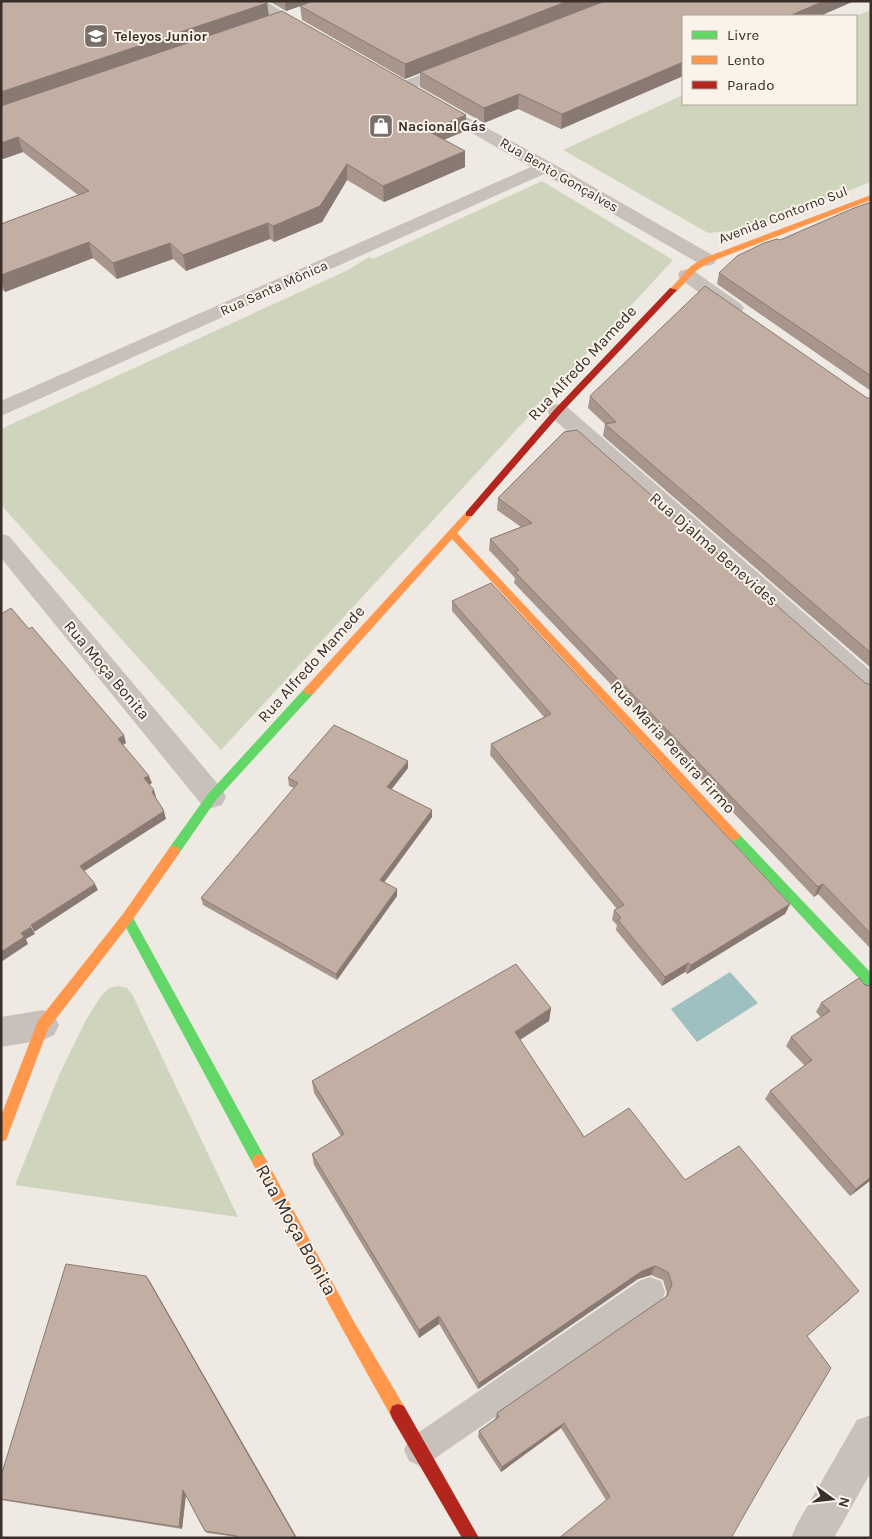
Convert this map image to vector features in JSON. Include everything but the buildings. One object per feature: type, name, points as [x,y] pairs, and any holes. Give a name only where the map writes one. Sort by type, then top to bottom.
[{"type":"street","points":[[254,1],[323,41]]},
{"type":"street","points":[[267,26],[303,14]]},
{"type":"street","points":[[403,87],[471,60]]},
{"type":"street","name":"Rua Bento Gonçalves","points":[[387,78],[707,260]]},
{"type":"street","name":"Rua Santa Mônica","points":[[1,409],[546,167]]},
{"type":"street","name":"Avenida Contorno Sul","points":[[707,260],[871,196]]},
{"type":"street","name":"Rua Alfredo Mamede","points":[[1,1135],[43,1025],[127,918],[212,797],[452,534],[558,411],[687,275],[707,260]]},
{"type":"street","points":[[687,275],[752,320]]},
{"type":"street","name":"Rua Djalma Benevides","points":[[558,411],[871,686]]},
{"type":"street","name":"Rua Maria Pereira Firmo","points":[[452,534],[871,982]]},
{"type":"street","name":"Rua Moça Bonita","points":[[1,542],[212,797]]},
{"type":"street","name":"Rua Moça Bonita","points":[[127,918],[348,1325],[471,1538]]},
{"type":"street","points":[[1,1032],[43,1025]]},
{"type":"street","points":[[811,1538],[871,1434]]},
{"type":"lane","points":[[420,1450],[650,1292]]},
{"type":"green space","points":[[871,10],[871,182],[750,229],[708,233],[563,150],[682,95],[682,105],[857,105],[857,16]]},
{"type":"green space","points":[[542,181],[673,260],[221,750],[1,505],[1,429],[348,270],[369,257],[373,259]]},
{"type":"green space","points":[[118,986],[127,988],[132,994],[238,1217],[15,1185],[60,1073],[86,1020],[101,996],[109,988]]},
{"type":"water","points":[[730,972],[758,1003],[697,1042],[671,1009]]},
{"type":"traffic: fast","points":[[174,851],[212,797],[309,691]]},
{"type":"traffic: fast","points":[[734,836],[871,982]]},
{"type":"traffic: fast","points":[[127,918],[259,1161]]},
{"type":"traffic: slow","points":[[673,290],[694,268],[707,260],[871,197]]},
{"type":"traffic: slow","points":[[309,691],[469,514]]},
{"type":"traffic: slow","points":[[452,534],[734,836]]},
{"type":"traffic: slow","points":[[1,1135],[43,1025],[127,918],[174,851]]},
{"type":"traffic: slow","points":[[259,1161],[348,1325],[398,1412]]},
{"type":"traffic: jam","points":[[469,514],[558,411],[673,290]]},
{"type":"traffic: jam","points":[[398,1412],[471,1538]]},
{"type":"place","name":"Teleyos Junior","points":[[96,36]]},
{"type":"place","name":"Nacional Gás","points":[[381,126]]}]
